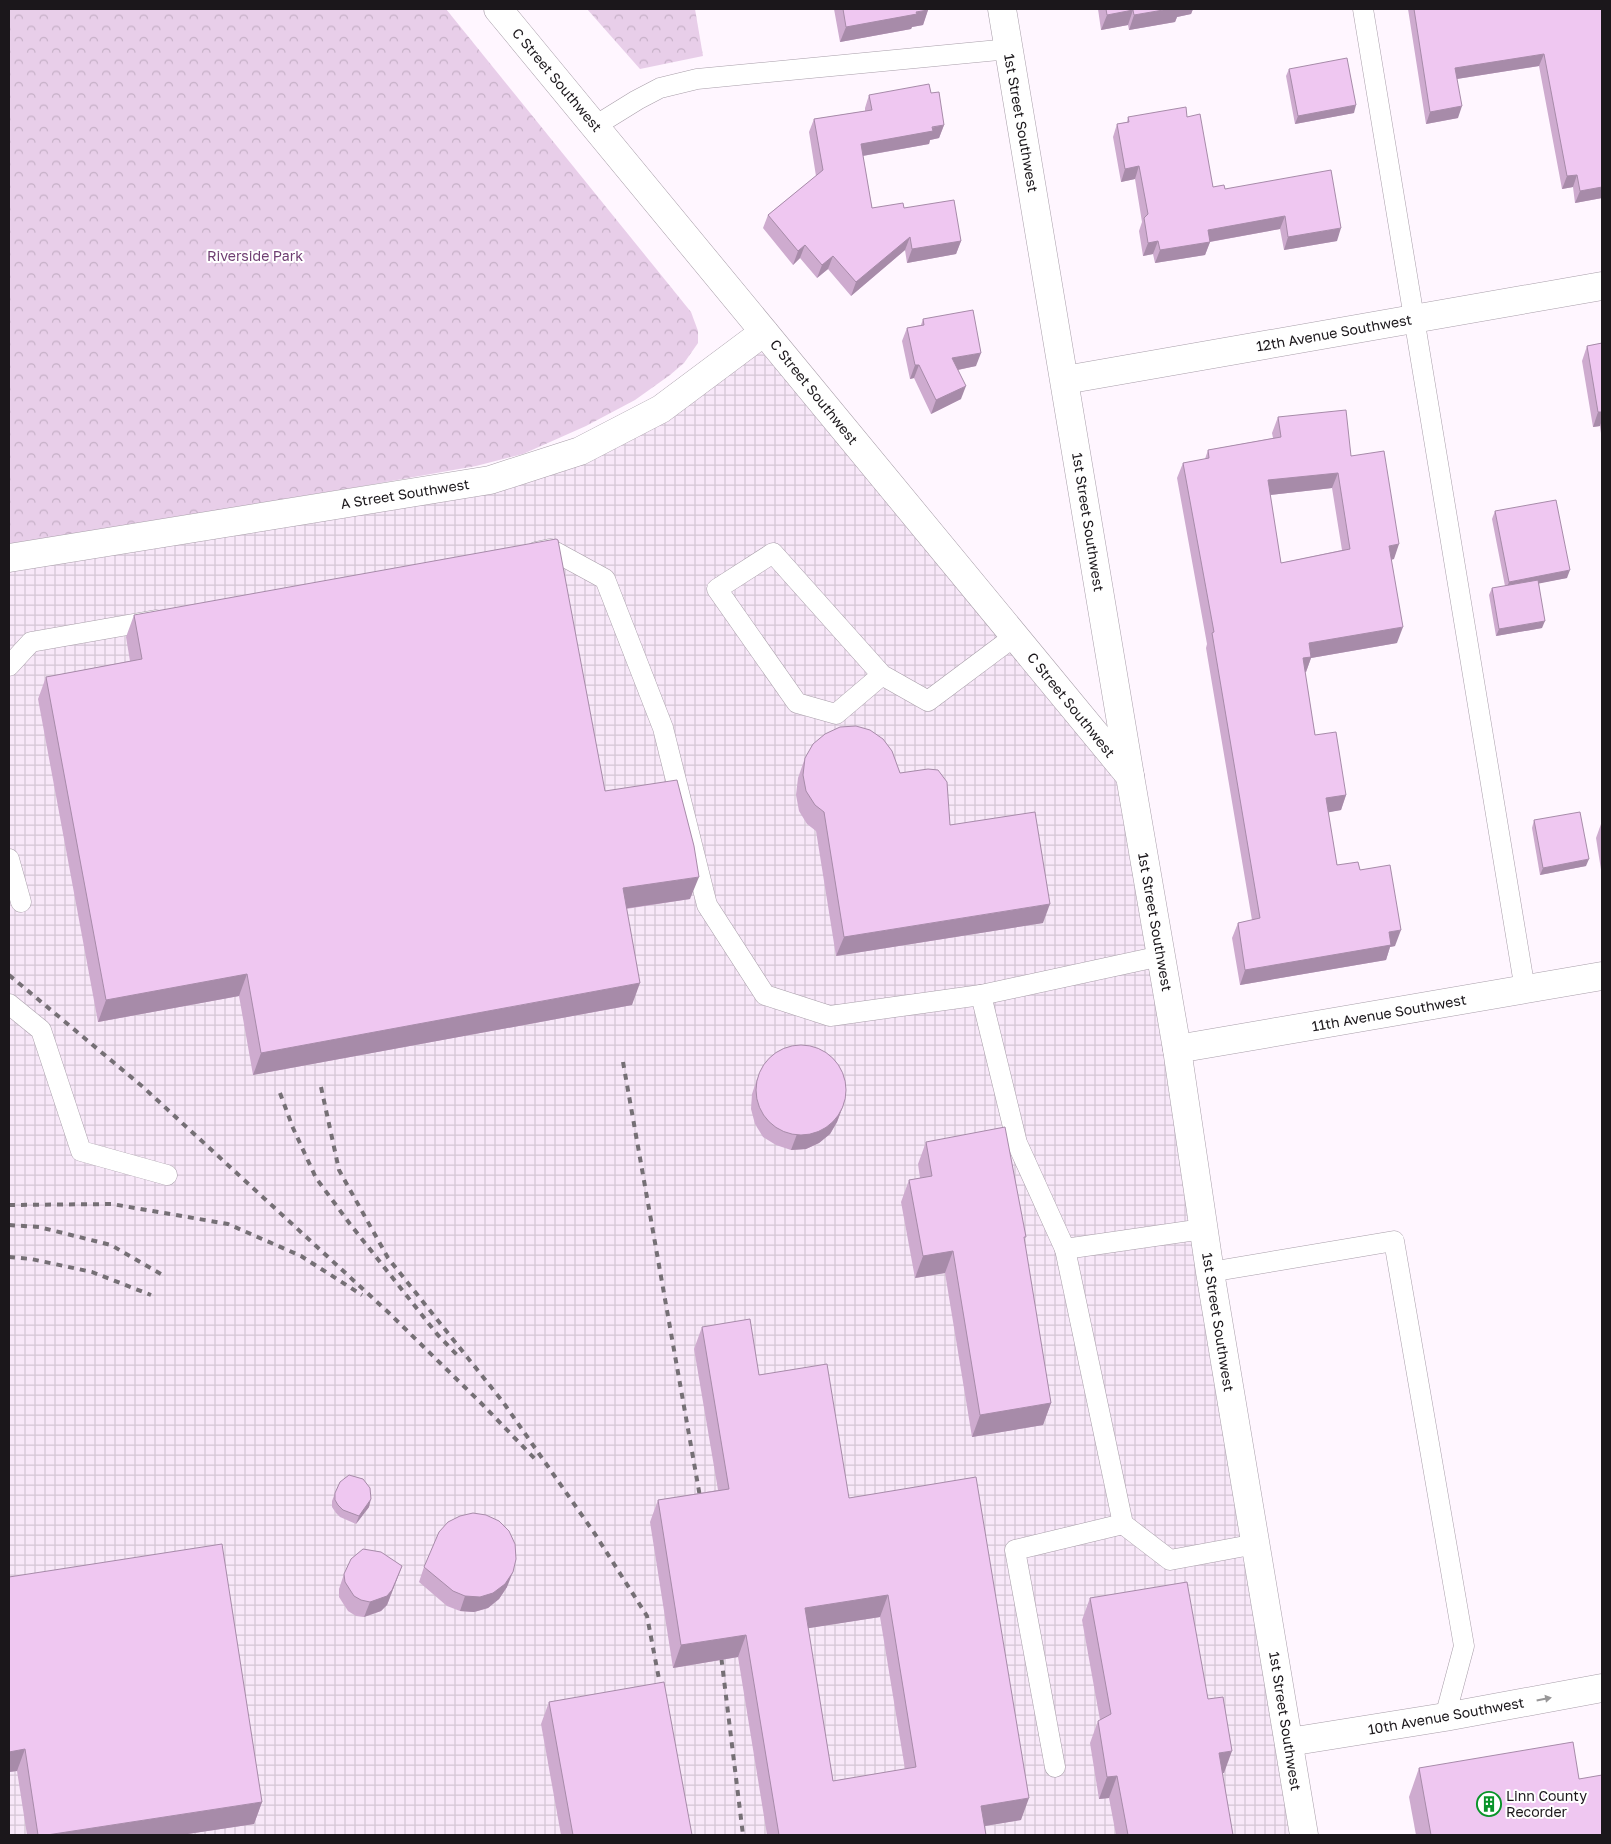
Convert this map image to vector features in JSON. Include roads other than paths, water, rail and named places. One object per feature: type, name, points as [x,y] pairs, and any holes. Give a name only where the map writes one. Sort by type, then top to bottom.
[{"type":"street","name":"C Street Southwest","points":[[498,9],[1130,776]]},
{"type":"street","name":"1st Street Southwest","points":[[1002,9],[1161,956],[1210,1272],[1304,1835]]},
{"type":"street","name":"12th Avenue Southwest","points":[[1065,380],[1602,286]]},
{"type":"street","name":"A Street Southwest","points":[[9,558],[490,480],[580,451],[661,409],[764,332]]},
{"type":"street","name":"11th Avenue Southwest","points":[[1176,1049],[1602,976]]},
{"type":"street","name":"10th Avenue Southwest","points":[[1289,1742],[1445,1717],[1602,1688]]},
{"type":"lane","points":[[1363,9],[1525,990]]},
{"type":"lane","points":[[595,126],[660,88],[697,79],[1009,49]]},
{"type":"lane","points":[[521,555],[550,549],[605,579],[663,728],[707,905],[765,995],[830,1016],[981,995],[1161,956]]},
{"type":"lane","points":[[882,675],[836,714],[797,703],[717,589],[773,553],[882,675],[928,701],[1015,636]]},
{"type":"lane","points":[[9,666],[31,642],[178,616]]},
{"type":"lane","points":[[9,858],[21,902]]},
{"type":"lane","points":[[981,995],[1017,1142],[1065,1249],[1123,1524],[1170,1560],[1256,1544]]},
{"type":"lane","points":[[9,1004],[41,1030],[81,1151],[167,1175]]},
{"type":"lane","points":[[1065,1249],[1204,1229]]},
{"type":"lane","points":[[1210,1272],[1394,1241],[1464,1646],[1445,1717]]},
{"type":"lane","points":[[1056,1767],[1015,1550],[1123,1524]]},
{"type":"railway","points":[[9,975],[143,1087],[389,1313],[538,1462]]},
{"type":"railway","points":[[623,1062],[702,1508]]},
{"type":"railway","points":[[321,1087],[339,1170],[388,1258],[503,1402],[595,1534],[647,1616],[662,1695]]},
{"type":"railway","points":[[280,1093],[293,1128],[316,1178],[437,1334],[458,1356]]},
{"type":"railway","points":[[9,1205],[112,1204],[228,1224],[301,1256],[362,1295]]},
{"type":"railway","points":[[9,1225],[39,1227],[111,1245],[166,1277]]},
{"type":"railway","points":[[9,1257],[31,1259],[92,1272],[151,1295]]},
{"type":"railway","points":[[720,1647],[743,1835]]},
{"type":"place","name":"Linn County Recorder","points":[[1489,1804]]},
{"type":"park label","name":"Riverside Park","points":[[255,256]]}]
